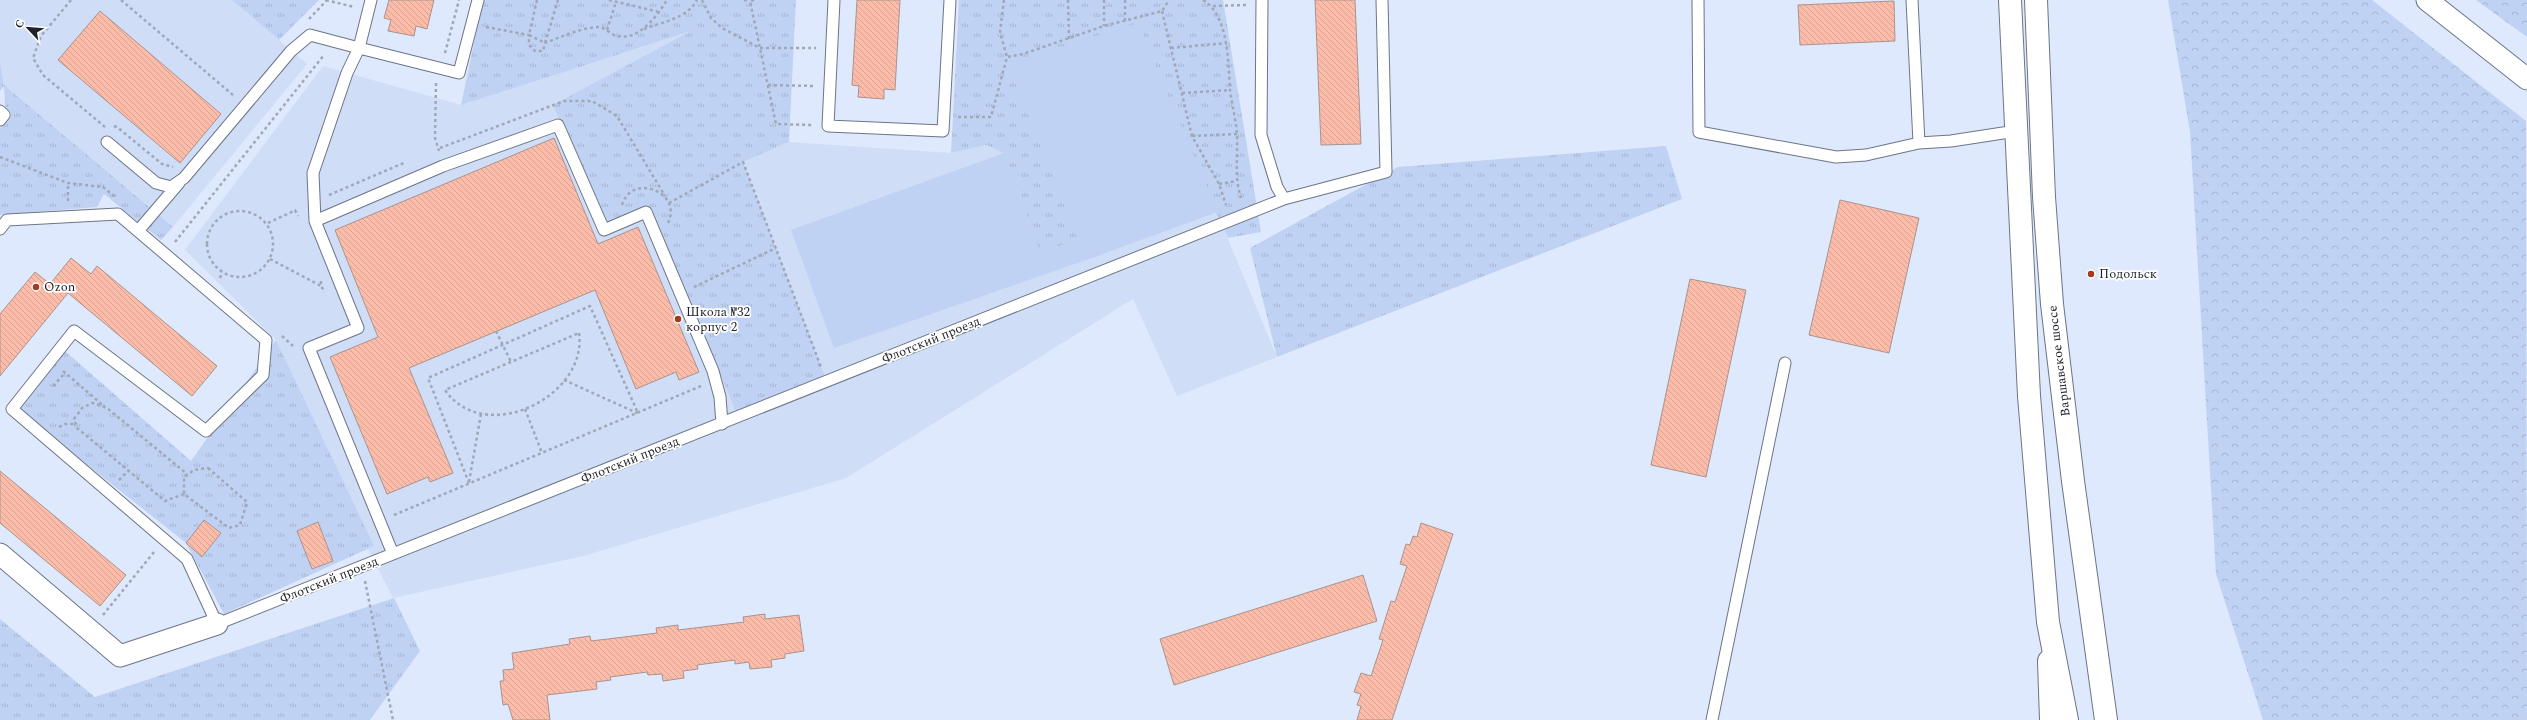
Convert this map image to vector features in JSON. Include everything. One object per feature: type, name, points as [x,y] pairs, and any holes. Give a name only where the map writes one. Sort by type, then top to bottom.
[{"type":"main road","points":[[2010,0],[2029,396],[2048,622],[2051,720]]},
{"type":"main road","name":"Варшавское шоссе","points":[[2036,0],[2044,197],[2052,304],[2073,481],[2106,720]]},
{"type":"main road","points":[[2048,622],[2067,720]]},
{"type":"street","points":[[2428,0],[2527,79]]},
{"type":"street","name":"Флотский проезд","points":[[0,554],[120,656],[217,624]]},
{"type":"lane","points":[[138,231],[291,51],[310,35],[459,73],[478,0]]},
{"type":"lane","points":[[834,0],[828,126],[943,132],[950,0]]},
{"type":"lane","name":"Флотский проезд","points":[[217,624],[1284,199],[1386,172],[1382,0]]},
{"type":"lane","points":[[1698,0],[1699,132],[1836,157],[1866,155],[1919,143],[1951,141],[2016,131]]},
{"type":"lane","points":[[1912,0],[1919,143]]},
{"type":"lane","points":[[1262,2],[1261,135],[1277,187],[1284,199]]},
{"type":"lane","points":[[369,5],[359,48],[344,80],[313,173],[315,221],[358,328],[309,348],[393,554]]},
{"type":"lane","points":[[0,111],[4,114],[0,120]]},
{"type":"lane","points":[[315,221],[444,166],[558,125],[604,230],[646,212],[716,380],[720,397],[722,424]]},
{"type":"lane","points":[[107,142],[156,182],[171,187],[184,178]]},
{"type":"lane","points":[[0,228],[7,220],[118,214],[266,340],[263,375],[206,431],[74,331],[12,409],[187,559],[217,624]]},
{"type":"lane","points":[[1712,720],[1785,363]]},
{"type":"path","points":[[71,0],[41,36],[33,58],[43,75],[105,125],[117,127],[162,164],[175,168],[180,166]]},
{"type":"path","points":[[121,0],[237,99]]},
{"type":"path","points":[[325,0],[369,5]]},
{"type":"path","points":[[444,166],[435,138],[435,86],[459,0]]},
{"type":"path","points":[[537,0],[529,35],[530,45],[535,51],[543,51],[558,0]]},
{"type":"path","points":[[609,0],[659,12]]},
{"type":"path","points":[[641,30],[659,12],[667,0]]},
{"type":"path","points":[[472,25],[529,35],[545,43],[578,31],[598,27],[617,36],[628,36],[682,15],[693,7],[697,0]]},
{"type":"path","points":[[702,0],[711,18],[722,28],[760,48],[832,48]]},
{"type":"path","points":[[744,0],[754,0]]},
{"type":"path","points":[[944,117],[991,117],[1007,57],[1000,32],[1004,0]]},
{"type":"path","points":[[1068,0],[1069,38]]},
{"type":"path","points":[[1104,0],[1104,26]]},
{"type":"path","points":[[1125,0],[1125,21]]},
{"type":"path","points":[[1007,57],[1104,26],[1162,11],[1169,0]]},
{"type":"path","points":[[1203,0],[1212,6],[1227,43],[1230,90],[1237,134],[1236,181],[1242,201],[1277,187]]},
{"type":"path","points":[[750,1],[776,124],[828,126]]},
{"type":"path","points":[[607,30],[616,2]]},
{"type":"path","points":[[1212,6],[1262,2]]},
{"type":"path","points":[[1162,11],[1192,136],[1219,184],[1225,203],[1231,208]]},
{"type":"path","points":[[1171,48],[1227,43]]},
{"type":"path","points":[[171,259],[173,244],[329,49],[359,48]]},
{"type":"path","points":[[768,85],[830,86]]},
{"type":"path","points":[[1182,93],[1230,90]]},
{"type":"path","points":[[105,125],[107,142]]},
{"type":"path","points":[[1192,136],[1237,134]]},
{"type":"path","points":[[431,152],[438,149]]},
{"type":"path","points":[[0,157],[68,183],[103,187],[146,222]]},
{"type":"path","points":[[268,223],[314,201],[410,160]]},
{"type":"path","points":[[669,203],[743,162],[827,382]]},
{"type":"path","points":[[1219,184],[1236,181]]},
{"type":"path","points":[[242,211],[252,213],[268,223],[273,242],[270,259],[263,268],[249,275],[232,276],[222,272],[214,264],[209,254],[209,233],[221,216],[242,211]]},
{"type":"path","points":[[686,290],[777,248]]},
{"type":"path","points":[[270,259],[321,286]]},
{"type":"path","points":[[222,272],[219,277],[225,282]]},
{"type":"path","points":[[469,483],[428,378],[590,306],[638,413]]},
{"type":"path","points":[[277,331],[294,347]]},
{"type":"path","points":[[496,331],[511,362]]},
{"type":"path","points":[[579,333],[581,345],[564,380],[547,398],[517,413],[497,416],[481,414],[450,398],[445,390],[511,362],[579,333]]},
{"type":"path","points":[[65,372],[187,474]]},
{"type":"path","points":[[564,380],[638,413]]},
{"type":"path","points":[[380,521],[716,380]]},
{"type":"path","points":[[107,408],[94,403],[82,408],[74,419],[77,428],[165,501],[184,494]]},
{"type":"path","points":[[525,409],[542,453]]},
{"type":"path","points":[[469,483],[481,414]]},
{"type":"path","points":[[208,468],[247,502],[240,525],[229,528],[184,494],[184,476],[194,470],[208,468]]},
{"type":"path","points":[[90,630],[164,539]]},
{"type":"path","points":[[359,568],[365,580],[393,720]]},
{"type":"shaded area","points":[[0,0],[232,0],[307,64],[173,227],[4,85],[0,61]]},
{"type":"shaded area","name":"Школа №32 корпус 2","points":[[1138,23],[1277,357],[1177,396],[1133,299],[846,478],[583,556],[393,598],[335,484],[276,340],[185,250],[323,66],[461,105],[694,30],[743,162],[789,142],[951,153],[987,145]]},
{"type":"green space","points":[[232,0],[319,0],[279,40]]},
{"type":"green space","points":[[483,0],[796,0],[789,142],[743,162],[827,382],[738,417],[686,290],[648,206],[606,225],[553,105],[691,31],[461,105]]},
{"type":"green space","points":[[959,0],[1223,0],[1261,232],[1228,238],[1216,212],[1086,260],[1078,240],[1040,253],[1004,153],[987,145],[951,153]]},
{"type":"green space","points":[[2168,0],[2372,0],[2526,121],[2527,720],[2263,720],[2216,574],[2190,132]]},
{"type":"green space","points":[[2476,0],[2527,0],[2527,37]]},
{"type":"green space","points":[[1138,23],[1217,212],[1086,260],[834,348],[791,230],[1004,153],[1040,253],[1078,240],[1008,63]]},
{"type":"green space","points":[[0,61],[4,85],[173,227],[161,240],[104,194],[97,207],[0,215],[0,128],[6,120],[4,86],[0,91]]},
{"type":"green space","points":[[1666,146],[1682,199],[1277,357],[1250,248],[1398,167]]},
{"type":"green space","points":[[276,340],[374,546],[224,614],[186,543],[18,410],[65,351],[191,461]]},
{"type":"green space","points":[[394,598],[420,651],[370,720],[0,720],[0,619],[95,697]]},
{"type":"building","points":[[389,0],[434,0],[427,29],[416,26],[414,36],[388,31],[391,20],[384,18]]},
{"type":"building","points":[[857,0],[900,0],[895,90],[884,89],[884,99],[858,97],[859,86],[852,85]]},
{"type":"building","points":[[1315,0],[1355,0],[1361,144],[1321,145]]},
{"type":"building","points":[[1894,1],[1895,41],[1800,45],[1798,5]]},
{"type":"building","points":[[100,11],[221,114],[180,163],[58,60]]},
{"type":"building","name":"Школа №32 корпус 2","points":[[554,138],[598,244],[638,227],[699,372],[679,380],[676,372],[636,389],[595,290],[409,368],[453,473],[430,482],[428,477],[387,494],[330,357],[378,337],[335,230]]},
{"type":"building","points":[[1840,200],[1919,218],[1889,353],[1809,335]]},
{"type":"building","points":[[71,258],[91,274],[97,266],[217,366],[192,396],[68,293],[0,376],[0,314],[35,272],[50,284]]},
{"type":"building","points":[[1690,279],[1746,290],[1706,477],[1651,465]]},
{"type":"building","points":[[0,471],[126,575],[100,606],[0,523]]},
{"type":"building","points":[[204,520],[221,533],[202,557],[186,543]]},
{"type":"building","points":[[318,522],[333,561],[312,569],[297,531]]},
{"type":"building","points":[[1421,523],[1453,534],[1392,720],[1357,720],[1361,706],[1357,705],[1361,694],[1354,692],[1361,673],[1371,676],[1383,640],[1379,639],[1391,601],[1395,602],[1407,566],[1400,564],[1406,544],[1410,545],[1413,536],[1417,537]]},
{"type":"building","points":[[1363,575],[1377,621],[1174,685],[1160,639]]},
{"type":"building","points":[[765,614],[765,619],[799,615],[804,651],[785,654],[785,658],[771,660],[772,667],[750,669],[749,662],[735,664],[735,660],[697,665],[698,669],[683,671],[684,678],[663,681],[662,674],[648,675],[647,672],[610,677],[611,680],[596,682],[597,689],[547,695],[550,720],[513,720],[508,704],[503,705],[500,681],[504,681],[503,670],[514,669],[512,653],[570,644],[569,639],[590,636],[591,641],[657,633],[656,628],[678,625],[678,630],[744,622],[743,617]]},
{"type":"place","name":"Подольск","points":[[2091,274]]},
{"type":"place","name":"Ozon","points":[[36,287]]},
{"type":"place","name":"Школа №32 корпус 2","points":[[678,319]]}]
